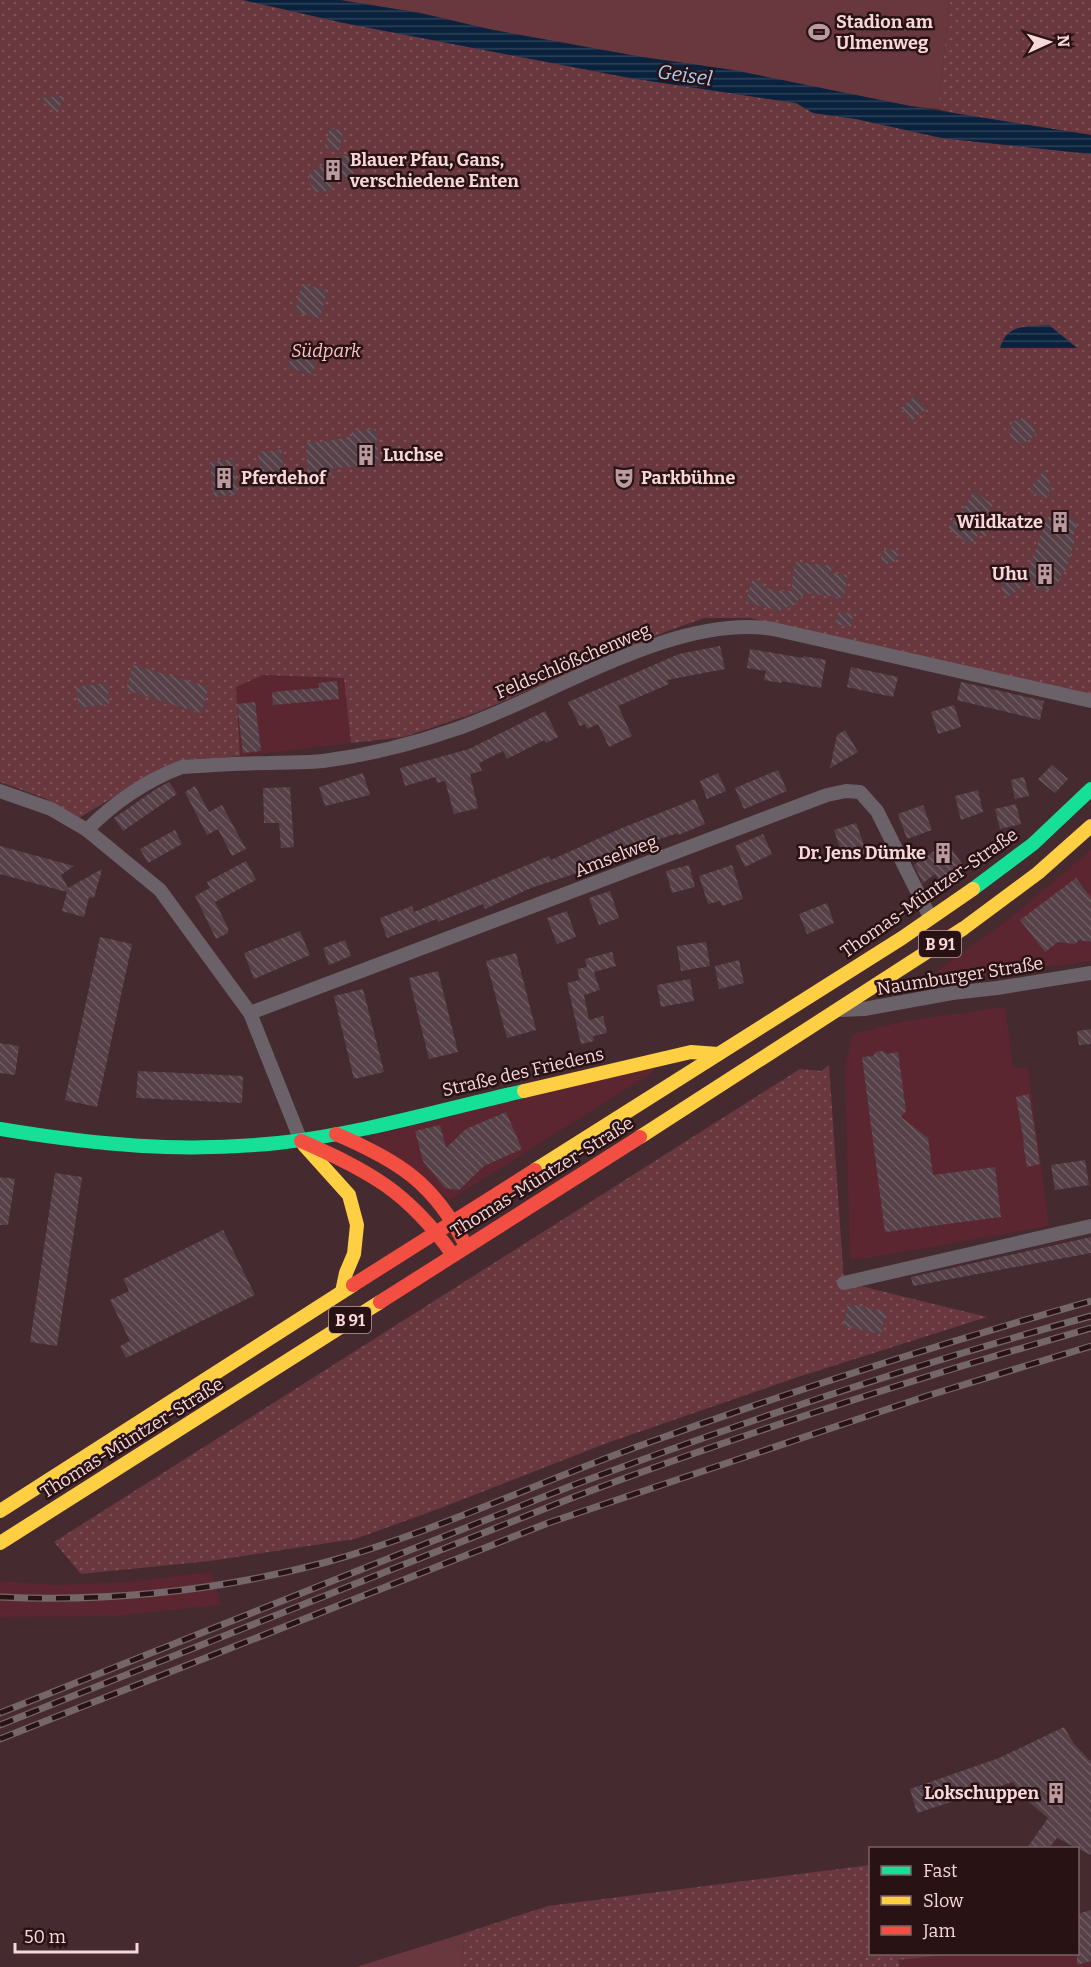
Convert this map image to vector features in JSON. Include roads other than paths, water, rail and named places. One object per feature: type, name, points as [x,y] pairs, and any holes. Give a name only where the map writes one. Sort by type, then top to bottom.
[{"type":"main road","name":"Thomas-Müntzer-Straße","points":[[0,1511],[902,938],[998,872],[1033,844],[1091,789]]},
{"type":"main road","name":"Thomas-Müntzer-Straße","points":[[0,1543],[758,1062],[964,928],[1038,873],[1091,826]]},
{"type":"main road","name":"Straße des Friedens","points":[[0,1129],[74,1142],[127,1146],[200,1148],[300,1141],[691,1052],[718,1054]]},
{"type":"main road","points":[[336,1134],[379,1152],[437,1198],[466,1246]]},
{"type":"main road","name":"Straße des Friedens","points":[[300,1141],[350,1162],[391,1186],[438,1232],[453,1255]]},
{"type":"main road","points":[[300,1141],[349,1195],[357,1226],[354,1254],[346,1273],[342,1292]]},
{"type":"street","name":"Feldschlößchenweg","points":[[87,830],[98,818],[141,788],[164,774],[182,767],[321,761],[375,752],[456,730],[659,643],[712,628],[755,626],[772,629],[1091,701]]},
{"type":"street","points":[[0,791],[51,809],[87,830],[160,890],[250,1013],[300,1141]]},
{"type":"street","name":"Amselweg","points":[[250,1013],[827,795],[846,791],[860,792],[877,811],[930,917]]},
{"type":"street","name":"Naumburger Straße","points":[[835,1010],[864,1010],[917,999],[1091,973]]},
{"type":"street","points":[[844,1283],[1091,1226]]},
{"type":"water","name":"Geisel","points":[[243,0],[340,0],[420,13],[493,30],[642,57],[733,70],[910,106],[1091,135],[1091,154],[942,138],[856,119],[813,113],[796,103],[630,78],[344,23]]},
{"type":"water","points":[[1049,325],[1077,348],[1000,348],[1003,340],[1013,330]]},
{"type":"railway","points":[[0,1597],[82,1598],[163,1592],[243,1581],[323,1563],[403,1538],[639,1446],[751,1407],[977,1334],[1091,1301]]},
{"type":"railway","points":[[0,1713],[635,1462],[894,1374],[1091,1316]]},
{"type":"railway","points":[[0,1725],[638,1473],[831,1407],[1091,1328]]},
{"type":"railway","points":[[0,1739],[548,1523],[930,1395],[1091,1346]]},
{"type":"place","name":"Stadion am Ulmenweg","points":[[819,32]]},
{"type":"place","name":"Blauer Pfau, Gans, verschiedene Enten","points":[[333,170]]},
{"type":"place","name":"Luchse","points":[[366,455]]},
{"type":"place","name":"Pferdehof","points":[[224,478]]},
{"type":"place","name":"Parkbühne","points":[[624,478]]},
{"type":"place","name":"Wildkatze","points":[[1060,522]]},
{"type":"place","name":"Uhu","points":[[1045,574]]},
{"type":"place","name":"Dr. Jens Dümke","points":[[943,853]]},
{"type":"place","name":"Lokschuppen","points":[[1056,1793]]},
{"type":"park label","name":"Südpark","points":[[326,351]]}]
